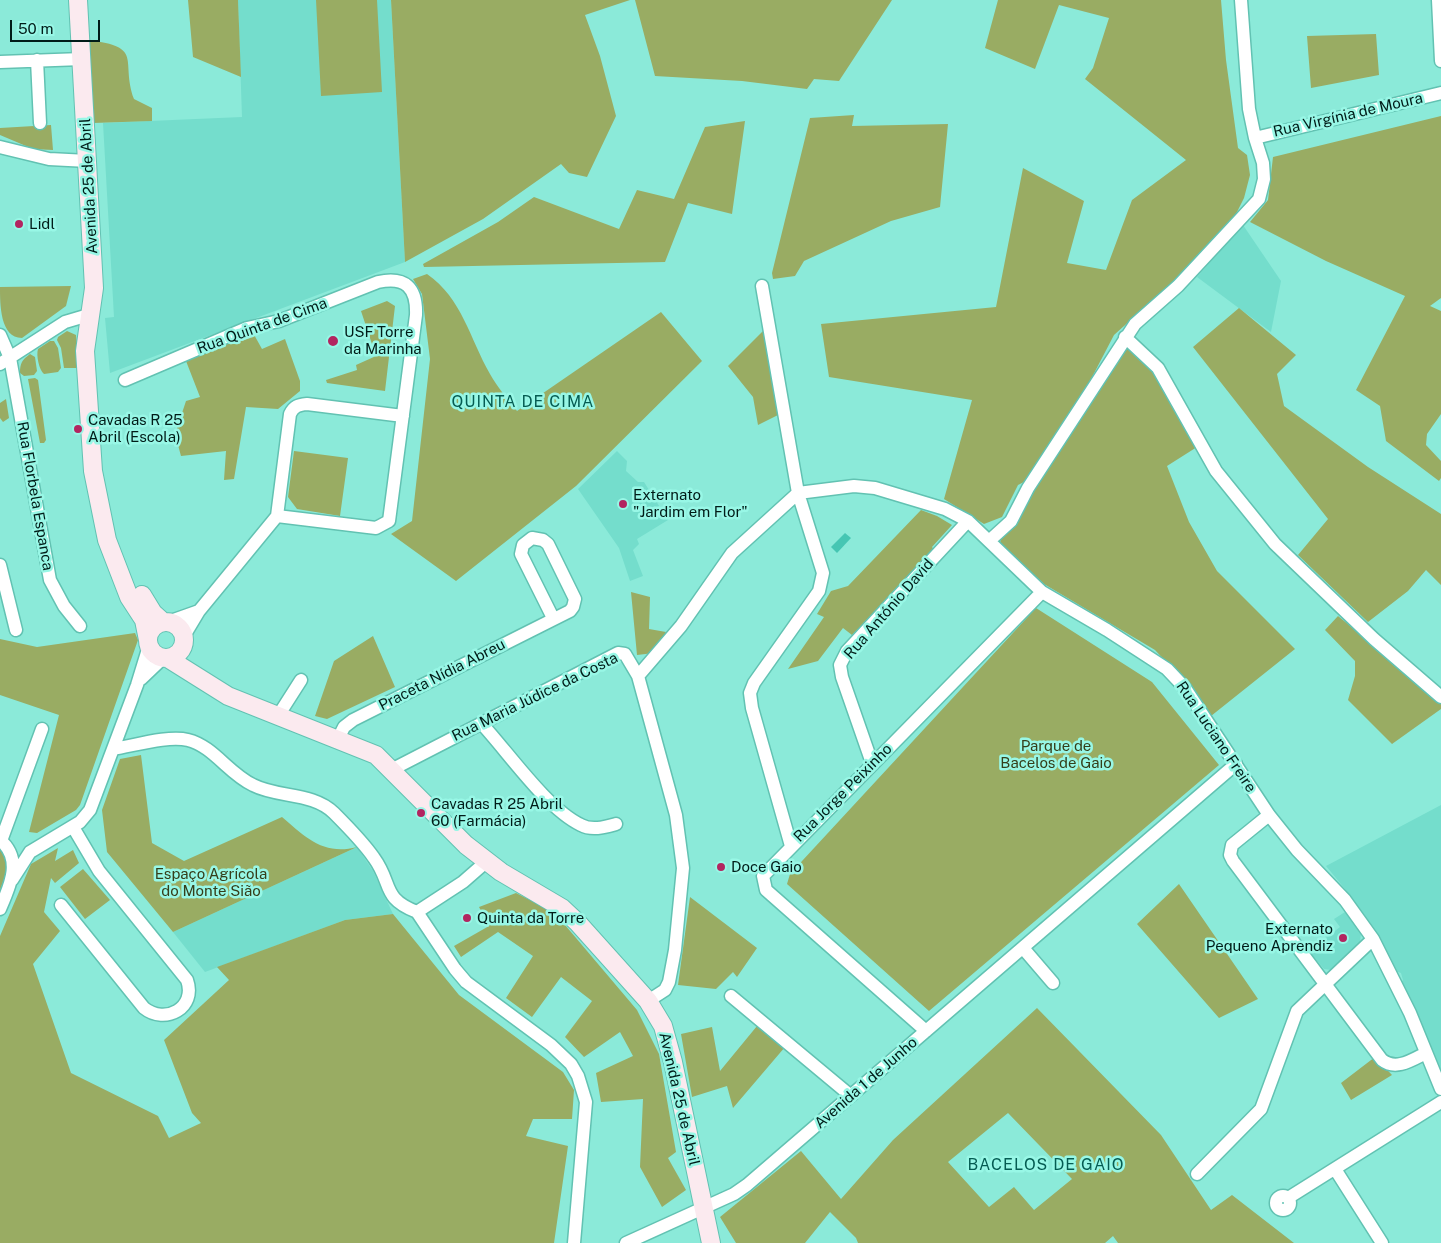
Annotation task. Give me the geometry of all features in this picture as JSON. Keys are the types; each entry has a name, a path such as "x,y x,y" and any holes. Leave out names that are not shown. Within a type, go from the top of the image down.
{"main road":[{"name":"Avenida 25 de Abril","path":"78,0 94,288 92,314 85,351 92,471 99,509 115,563 129,597 144,620 148,643"},
{"name":"Avenida 25 de Abril","path":"92,314 103,464 109,506 130,570 149,607 165,622"},
{"path":"165,622 178,626 184,638 180,653 166,658 152,652 148,643 150,631 165,622"},
{"name":"Avenida 25 de Abril","path":"184,638 194,659 201,666 262,709"},
{"name":"Avenida 25 de Abril","path":"166,658 228,696 376,755 393,769 448,828 487,861 562,908 578,923 648,1001 663,1026 669,1043 711,1243"}],"street":[{"path":"989,541 1011,521 1028,488 1135,324 1178,286 1258,199 1264,179 1263,163 1255,138 1246,81 1241,0"},
{"path":"1438,0 1441,61"},
{"path":"0,62 82,59"},
{"path":"37,60 40,123"},
{"name":"Rua Virgínia de Moura","path":"1255,138 1441,93"},
{"path":"0,147 49,159 88,161"},
{"name":"Rua Quinta de Cima","path":"125,380 247,328 279,321 378,282 400,281 406,284 414,294 416,308 403,416"},
{"path":"762,286 798,492 823,573 819,591 754,683 750,693 752,708 791,846"},
{"path":"5,361 65,322 92,314"},
{"name":"Rua Florbela Espanca","path":"0,335 50,580 64,606 80,626"},
{"path":"1125,337 1158,368 1216,471 1275,544 1374,639 1441,697"},
{"path":"184,638 199,611 277,516 290,414 296,406 307,404 403,416 391,516 385,525 376,528 277,516"},
{"name":"Rua Luciano Freire","path":"798,492 854,486 875,488 933,504 968,521 1042,592 1108,630 1167,669 1185,688 1269,815 1297,850 1345,900 1373,939 1410,1013 1441,1089"},
{"name":"Rua Maria Júdice da Costa","path":"393,769 480,722 618,654 624,654 638,676 681,626 732,552 798,492"},
{"name":"Rua António David","path":"872,763 842,677 840,665 847,651 968,521"},
{"name":"Praceta Nídia Abreu","path":"338,739 344,727 353,720 552,618 570,611 575,599 548,544 543,540 532,538 523,545 521,554 552,618"},
{"path":"0,564 16,630"},
{"name":"Rua Jorge Peixinho","path":"926,1031 766,890 763,876 1042,592"},
{"path":"165,622 199,611"},
{"path":"0,909 12,880 24,859 39,846 73,827 90,810 137,686 148,643"},
{"path":"137,686 145,674 166,658"},
{"path":"638,676 676,815 684,876 669,982 665,990 648,1001"},
{"path":"278,716 301,680"},
{"path":"480,722 552,805 582,826 598,828 616,824"},
{"path":"12,880 13,860 2,841 42,729"},
{"path":"113,749 168,740 186,740 203,747 254,786 321,803 334,812 375,859 392,897 404,907 417,912 454,969 466,982 551,1045 571,1064 578,1076 586,1102 574,1243"},
{"name":"Avenida 1 de Junho","path":"626,1243 734,1194 747,1185 1236,764"},
{"path":"1269,815 1232,845 1230,854 1243,875 1388,1065 1406,1063 1426,1054"},
{"path":"61,905 144,1008 151,1013 161,1016 178,1011 184,1005 190,992 187,980 99,871 73,827"},
{"path":"2,841 25,847 39,846"},
{"path":"417,912 463,882 487,861"},
{"path":"1197,1174 1261,1109 1298,1011 1373,939"},
{"path":"1023,948 1053,983"},
{"path":"731,996 851,1096"},
{"path":"1288,1198 1441,1102"},
{"path":"1335,1168 1382,1243"}],"shaded area":[{"path":"238,0 391,0 405,262 110,373 105,318 114,317 103,123 242,117"},
{"path":"1243,225 1281,281 1271,332 1197,277"},
{"name":"Externato \"Jardim em Flor\"","path":"617,451 627,461 626,471 638,482 644,482 668,520 637,539 639,544 633,550 643,576 630,581 619,548 578,489"},
{"path":"845,533 851,538 837,553 831,547"},
{"path":"1441,805 1441,1072 1400,984 1403,980 1401,973 1395,971 1376,935 1345,889 1326,866"},
{"path":"357,847 373,871 393,914 345,920 205,972 173,932"},
{"name":"Externato Pequeno Aprendiz","path":"1345,912 1361,932 1360,943 1332,970 1324,969 1309,951 1340,927 1334,919"}],"green space":[{"path":"188,0 238,0 241,77 193,57"},
{"path":"316,0 377,0 382,92 321,96"},
{"path":"391,0 630,0 585,15 600,56 616,116 587,177 569,173 561,164 483,219 405,262"},
{"path":"635,0 892,0 839,81 814,79 807,89 742,81 655,76"},
{"path":"998,0 1221,0 1226,60 1238,148 1247,155 1250,175 1244,198 1235,216 1184,272 1114,335 1090,381 1026,481 1018,485 1002,517 984,524 944,499 972,400 829,377 821,324 996,307 1023,168 1084,201 1067,263 1106,270 1132,200 1186,160 1085,79 1093,68 1109,18 1059,5 1035,69 985,48"},
{"path":"1376,34 1379,75 1311,88 1307,36"},
{"path":"88,40 106,43 124,51 127,58 130,86 134,99 152,108 152,121 93,123"},
{"path":"854,115 852,126 948,124 940,207 891,221 804,261 795,276 773,279 772,273 810,118"},
{"path":"1441,116 1441,298 1430,306 1441,311 1441,414 1427,434 1426,445 1441,461 1441,478 1439,481 1386,441 1380,406 1356,390 1405,296 1326,261 1250,222 1268,200 1273,157"},
{"path":"745,121 732,214 688,203 665,262 424,267 423,264 498,222 534,197 619,229 637,190 674,199 705,127"},
{"path":"51,125 53,150 33,149 0,135 0,128"},
{"path":"427,274 449,295 457,307 490,374 517,411 661,312 702,361 576,486 456,581 391,534 412,521 430,359 422,294 413,279"},
{"path":"71,286 66,306 22,338 15,337 9,332 5,326 1,311 0,287"},
{"path":"387,301 395,306 385,391 327,383 326,380 357,370 356,365 376,356 361,311"},
{"path":"1239,308 1296,355 1277,374 1284,406 1368,467 1441,514 1441,585 1426,570 1408,591 1368,622 1298,555 1328,519 1193,347"},
{"path":"67,331 76,335 79,366 77,368 64,368 61,348 57,340 58,337"},
{"path":"252,331 262,349 285,339 300,381 300,391 278,409 246,407 234,479 224,480 226,451 181,456 175,434 186,401 200,397 186,361"},
{"path":"763,331 778,415 758,425 753,397 728,366"},
{"path":"50,341 54,341 58,348 61,368 58,372 44,374 39,366 37,352 38,349"},
{"path":"1125,345 1153,371 1197,447 1167,466 1189,522 1217,571 1295,649 1211,716 1199,697 1155,650 1044,584 1000,544 1001,537"},
{"path":"30,354 35,357 37,371 34,375 24,376 20,373 21,364"},
{"path":"35,378 38,380 46,440 44,443 40,443 28,379"},
{"path":"6,399 9,418 3,422 0,418 0,403"},
{"path":"294,451 348,458 340,516 297,509 288,497"},
{"path":"921,510 937,516 952,525 932,547 935,551 852,635 843,628 818,661 788,669 824,617 817,614 831,591 848,586"},
{"path":"631,592 650,597 649,629 666,632 654,653 637,655"},
{"name":"Parque de Bacelos de Gaio","path":"1036,608 1152,682 1219,765 929,1011 787,884 790,874"},
{"path":"1338,616 1441,700 1441,709 1392,744 1348,700 1355,676 1355,661 1325,630"},
{"path":"135,633 138,640 80,805 76,810 37,833 29,832 59,715 0,695 0,639 37,647"},
{"path":"373,636 395,687 327,719 315,716 334,661"},
{"name":"Espaço Agrícola do Monte Sião","path":"141,755 152,843 184,861 282,817 307,838 325,847 345,849 357,847 173,932 107,852 102,810 120,759"},
{"path":"58,848 55,861 73,850 79,863 55,883 51,878 44,912 60,931 33,964 71,1073 158,1116 169,1138 201,1123 192,1113 164,1040 229,980 217,967 345,920 393,914 459,995 563,1072 574,1090 572,1119 533,1119 526,1136 568,1146 554,1243 0,1243 0,936 31,864"},
{"path":"0,849 5,860 6,874 0,890"},
{"path":"83,869 110,900 85,919 60,887"},
{"path":"1179,884 1258,999 1219,1018 1137,924"},
{"path":"516,893 554,912 637,1010 659,1054 676,1152 668,1158 686,1190 662,1207 640,1167 643,1099 601,1102 596,1073 633,1056 620,1032 584,1057 565,1037 592,1001 561,977 532,1017 506,998 533,956 498,932 461,957 454,946 489,926 479,907"},
{"path":"690,897 757,948 737,977 733,972 716,989 678,985"},
{"path":"1037,1008 1161,1135 1211,1210 1232,1195 1294,1243 1118,1243 1113,1236 1105,1243 858,1243 856,1238 830,1212 805,1243 736,1243 720,1217 801,1151 841,1199 893,1140","holes":["1008,1113 1072,1179 1034,1210 1014,1187 989,1207 948,1162"]},
{"path":"757,1026 785,1047 733,1108 727,1086 692,1097 681,1034 712,1027 720,1071"},
{"path":"1375,1057 1392,1075 1351,1100 1341,1083"}],"place":[{"name":"Lidl","path":"19,224"},
{"name":"USF Torre da Marinha","path":"333,341"},
{"name":"Cavadas R 25 Abril (Escola)","path":"78,429"},
{"name":"Externato \"Jardim em Flor\"","path":"623,504"},
{"name":"Cavadas R 25 Abril 60 (Farmácia)","path":"421,813"},
{"name":"Doce Gaio","path":"721,867"},
{"name":"Quinta da Torre","path":"467,918"},
{"name":"Externato Pequeno Aprendiz","path":"1343,938"}],"district":[{"name":"QUINTA DE CIMA","path":"523,402"},
{"name":"BACELOS DE GAIO","path":"1046,1165"}]}
